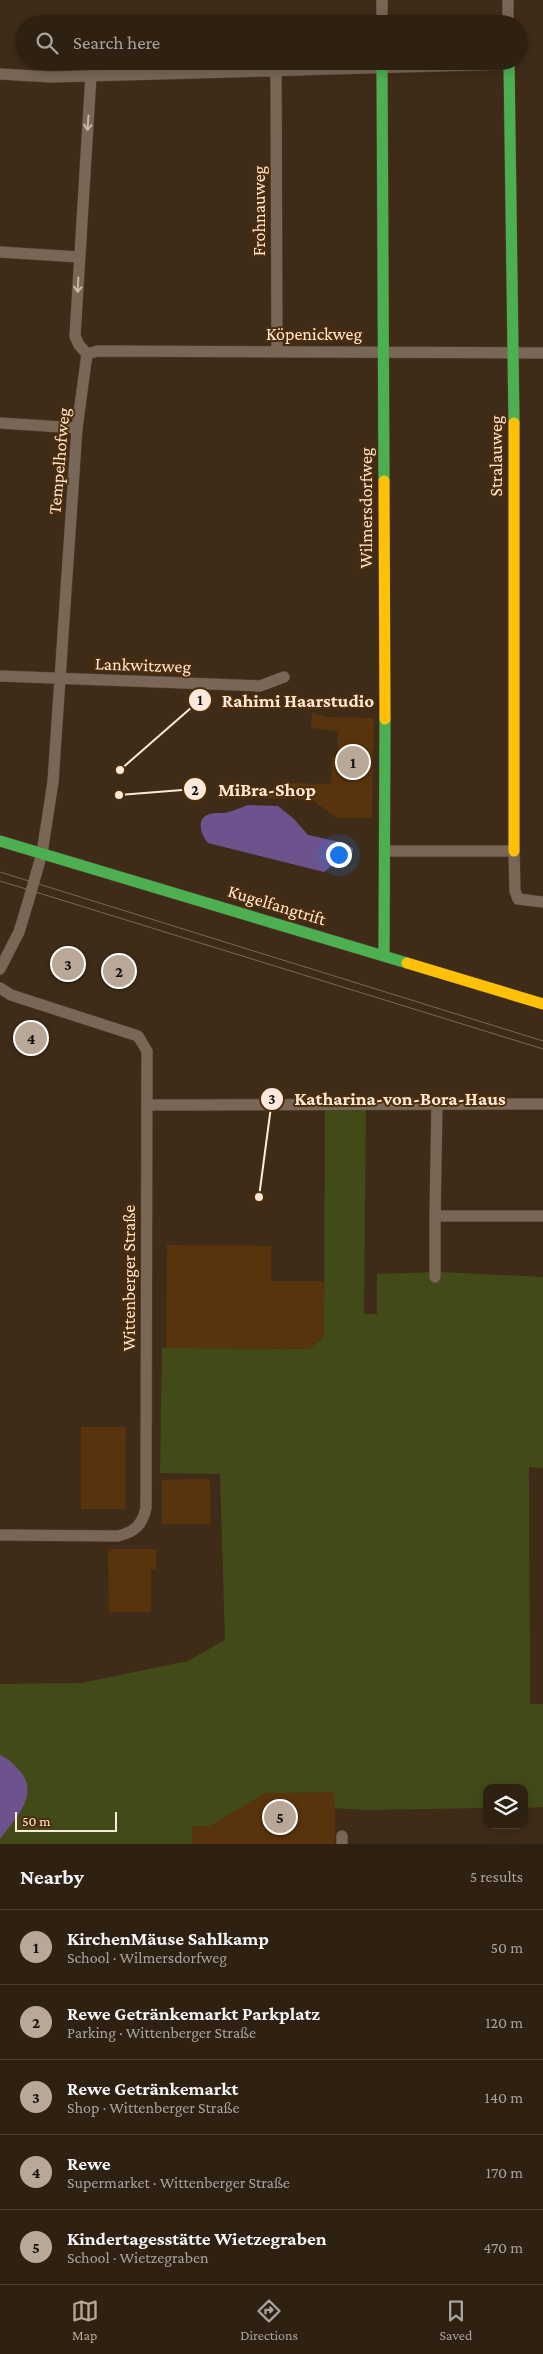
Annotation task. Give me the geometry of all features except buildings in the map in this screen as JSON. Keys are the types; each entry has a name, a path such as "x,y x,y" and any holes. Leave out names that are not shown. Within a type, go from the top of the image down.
{"street":[{"path":"382,0 382,15"},
{"path":"508,0 508,15"},
{"path":"0,74 51,77 91,74 276,70"},
{"name":"Frohnauweg","path":"276,70 277,352"},
{"name":"Wilmersdorfweg","path":"382,70 386,852 384,955"},
{"name":"Stralauweg","path":"509,70 514,353 514,851"},
{"path":"87,354 75,336 91,74"},
{"path":"0,252 79,257"},
{"name":"Köpenickweg","path":"87,354 98,351 543,353"},
{"name":"Tempelhofweg","path":"0,969 19,932 42,853 53,782 77,428 87,354"},
{"path":"0,423 77,428"},
{"name":"Lankwitzweg","path":"0,676 260,686 284,677"},
{"name":"Kugelfangtrift","path":"0,840 543,1004"},
{"path":"386,852 514,851 515,891 518,899 543,902"},
{"name":"Wittenberger Straße","path":"0,988 11,995 138,1036 147,1051 146,1508 142,1522 130,1533 118,1536 0,1535"},
{"path":"435,1277 437,1104"},
{"path":"147,1105 543,1104"},
{"path":"435,1216 543,1216"}],"shaded area":[{"path":"312,713 328,717 374,718 372,818 337,818 311,799 261,798 261,791 289,792 290,783 331,784 332,756 338,756 338,731 311,728"},
{"path":"248,805 278,806 294,819 308,835 344,843 353,848 353,852 345,854 324,872 208,843 203,836 201,827 202,819 205,816 212,813 229,812"},
{"path":"167,1245 271,1246 271,1281 324,1281 324,1335 310,1349 166,1348"},
{"path":"81,1427 126,1427 125,1509 81,1509"},
{"path":"210,1479 211,1524 162,1524 162,1480"},
{"path":"108,1549 156,1549 156,1569 151,1569 151,1612 109,1612"},
{"path":"0,1755 10,1761 25,1778 27,1796 19,1814 0,1839"},
{"path":"335,1792 335,1844 192,1844 192,1826 210,1826 265,1793"}],"green space":[{"path":"325,1104 366,1104 364,1314 377,1314 377,1274 441,1272 543,1277 543,1468 529,1467 530,1704 543,1704 543,1807 528,1808 528,1784 483,1784 483,1808 365,1810 335,1808 334,1792 265,1793 210,1826 192,1826 192,1844 0,1844 0,1684 81,1683 188,1661 225,1640 220,1474 160,1473 162,1348 310,1349 324,1336"}],"tram line":[{"path":"0,872 543,1041"},
{"path":"0,881 543,1049"}],"traffic: fast":[{"path":"382,70 384,481"},
{"path":"509,70 514,423"},
{"path":"384,955 385,719"},
{"path":"0,841 407,963"}],"traffic: slow":[{"path":"514,423 514,851"},
{"path":"384,481 385,719"},
{"path":"407,963 543,1004"}],"place":[{"name":"KirchenMäuse Sahlkamp","path":"353,762"},
{"name":"Rahimi Haarstudio","path":"120,770"},
{"name":"MiBra-Shop","path":"119,795"},
{"name":"Rewe Getränkemarkt","path":"68,964"},
{"name":"Rewe Getränkemarkt Parkplatz","path":"119,971"},
{"name":"Rewe","path":"31,1038"},
{"name":"Katharina-von-Bora-Haus","path":"259,1197"},
{"name":"Kindertagesstätte Wietzegraben","path":"280,1817"}]}
